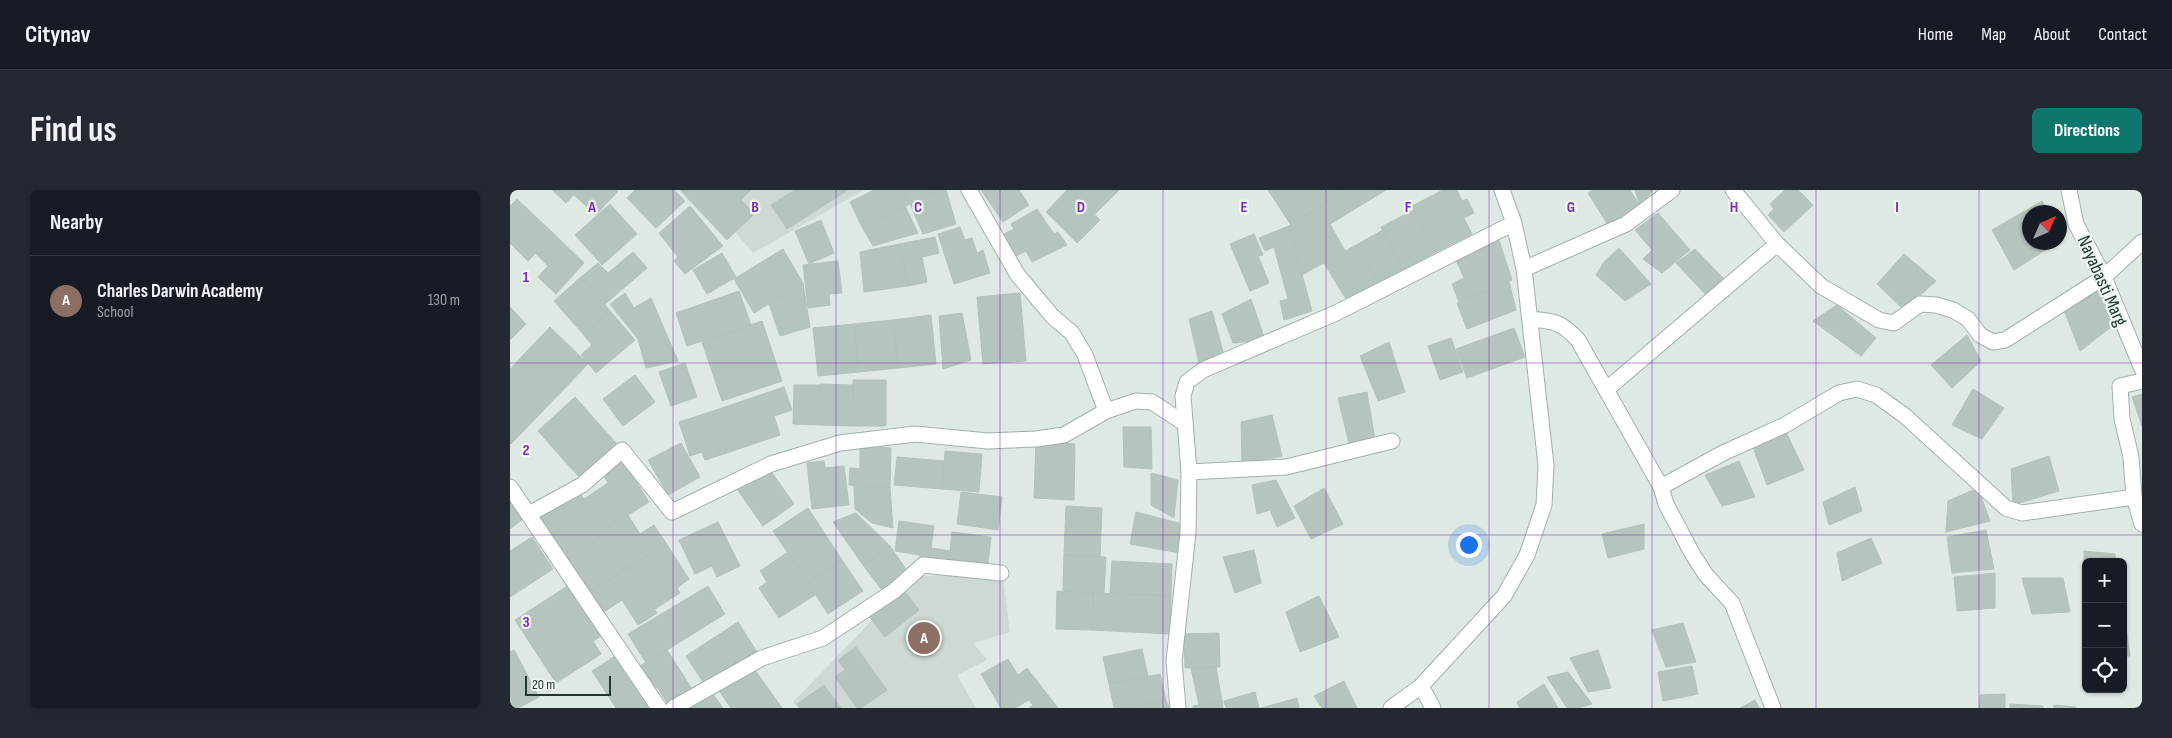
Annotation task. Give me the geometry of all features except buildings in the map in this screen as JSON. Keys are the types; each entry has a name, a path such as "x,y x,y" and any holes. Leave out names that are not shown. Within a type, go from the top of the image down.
{"street":[{"path":"969,190 1017,274 1052,316 1072,333 1085,355 1106,411"},
{"path":"1391,708 1421,686 1504,596 1527,555 1544,505 1546,465 1524,270 1514,223 1502,190"},
{"path":"1524,270 1626,224 1672,190"},
{"path":"1733,190 1777,244 1821,286 1879,320 1894,323 1920,304 1936,305 1953,310 1968,318 1980,335 1993,342 2005,340 2104,277 2142,242"},
{"name":"Nayabasti Marg","path":"2069,190 2076,224 2104,277 2142,369"},
{"path":"1178,708 1174,661 1188,533 1188,472 1182,396 1187,382 1203,370 1336,313 1514,223"},
{"path":"1607,389 1777,244"},
{"path":"1530,319 1555,321 1567,327 1578,340 1660,487 1666,504 1693,555 1706,575 1732,603 1773,708"},
{"path":"2142,381 2120,386 2122,419 2131,458 2134,497 2142,524"},
{"path":"1660,487 1723,453 1785,425 1838,393 1858,389 1876,395 1905,416 2006,508 2022,513 2134,497"},
{"path":"529,514 582,485 622,450 672,512 771,464 840,443 915,434 988,441 1036,439 1064,435 1106,411 1136,401 1152,402 1184,424"},
{"path":"1188,472 1286,467 1392,441"},
{"path":"510,487 660,708"},
{"path":"673,708 762,658 823,638 894,591 923,565 1001,573"},
{"path":"1421,686 1433,708"}],"shaded area":[{"path":"698,190 864,190 753,253"},
{"path":"1002,571 1010,632 973,643 987,660 957,675 976,708 798,708 793,702 914,577"}],"place":[{"name":"Charles Darwin Academy","path":"924,638"}]}
